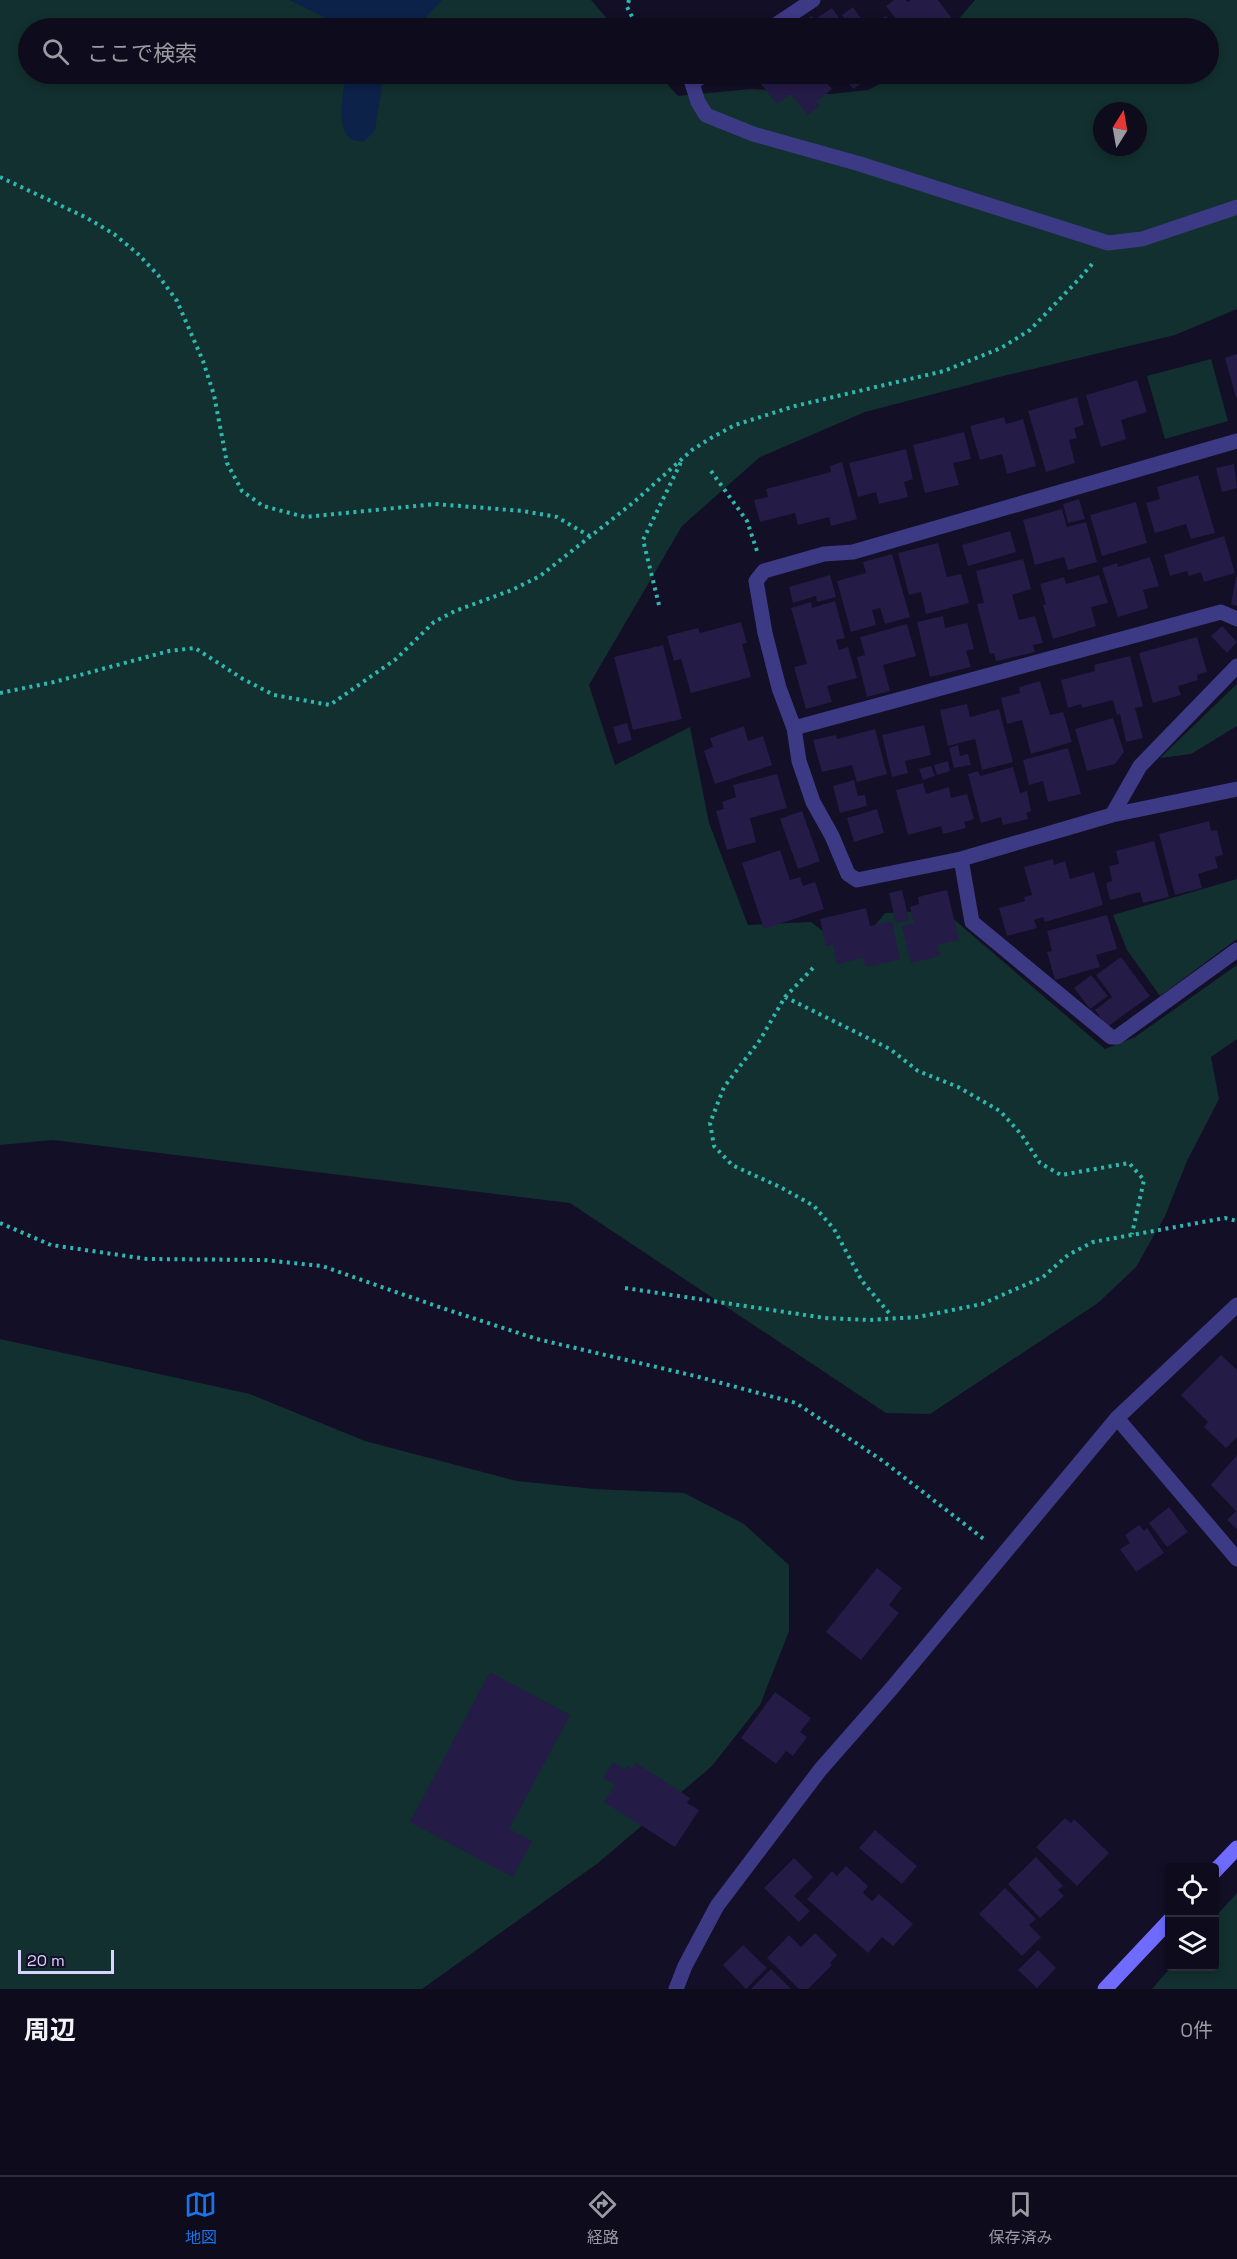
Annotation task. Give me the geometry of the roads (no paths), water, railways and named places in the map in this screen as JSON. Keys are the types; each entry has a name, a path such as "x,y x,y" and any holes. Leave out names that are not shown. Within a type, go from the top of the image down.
{"main road":[{"path":"1219,1868 1237,1848"},
{"path":"1105,1989 1165,1925"}],"street":[{"path":"786,18 813,0"},
{"path":"692,84 698,102 706,115 753,134 860,164 1108,243 1142,239 1237,207"},
{"path":"1237,441 853,552 824,554 764,571 756,581 765,633 779,688 794,728 799,761 813,802 848,874 857,880 961,859 1112,815 1237,789"},
{"path":"794,728 1221,612 1237,619"},
{"path":"1112,815 1140,766 1237,666"},
{"path":"961,859 972,922 1111,1037 1117,1037 1237,950"},
{"path":"676,1989 703,1929 717,1906 820,1770 892,1688 1117,1418 1237,1305"},
{"path":"1117,1418 1237,1559"}],"water":[{"path":"289,0 442,0 425,18 326,18"},
{"path":"345,84 382,84 375,130 364,142 351,139 345,133 342,108"}]}
